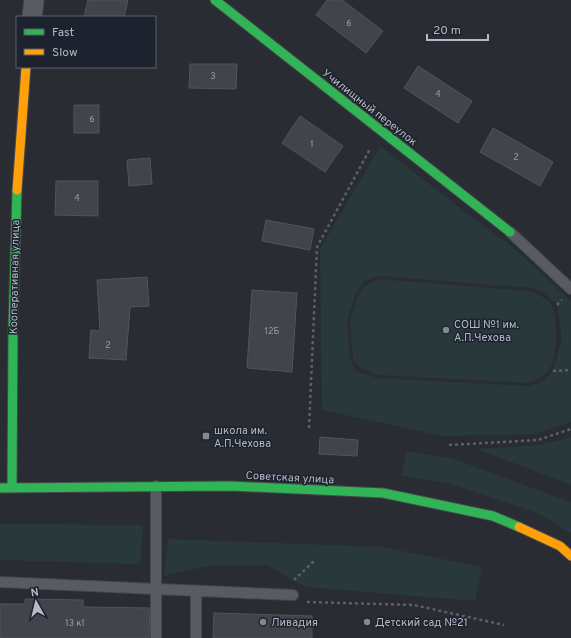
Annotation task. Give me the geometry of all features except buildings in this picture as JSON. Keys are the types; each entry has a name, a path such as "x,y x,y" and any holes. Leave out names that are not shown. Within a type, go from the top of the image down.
{"street":[{"path":"32,16 34,0"},
{"name":"Училищный переулок","path":"215,0 510,232"},
{"name":"Кооперативная улица","path":"12,488 14,252 18,156 26,68"},
{"name":"Советская улица","path":"0,488 230,486 383,493 493,516 560,546 571,547"},
{"path":"560,546 571,556"}],"lane":[{"path":"510,232 571,289"},
{"path":"156,486 156,638"},
{"path":"0,582 293,595"},
{"path":"196,591 196,638"}],"path":[{"path":"310,428 316,247 380,130"},
{"path":"553,371 571,370"},
{"path":"449,445 538,440 571,429"},
{"path":"292,582 315,560"},
{"path":"293,595 299,601 414,605 504,626"}],"shaded area":[{"path":"380,146 498,237 505,240 571,301 571,422 534,434 443,436 322,410 320,249","holes":["379,276 533,288 545,294 557,305 562,338 553,371 543,381 528,386 377,378 356,371 350,359 347,321 355,295 364,281"]},
{"path":"378,279 530,291 539,295 551,304 554,310 556,337 552,365 544,375 528,383 377,375 360,368 353,359 350,322 357,299 365,286"},
{"path":"571,437 571,485 477,449 540,445"},
{"path":"407,451 451,458 571,502 571,533 537,513 447,483 401,476"},
{"path":"0,524 143,525 140,564 0,560"},
{"path":"168,539 383,547 482,567 475,601 306,587 266,565 211,565 164,576"}],"traffic: fast":[{"path":"215,0 510,232"},
{"path":"12,488 13,330 17,190"},
{"path":"0,488 230,486 383,493 493,516 519,527"}],"traffic: slow":[{"path":"17,190 26,68"},
{"path":"519,527 560,546 571,556"}],"place":[{"name":"СОШ №1 им. А.П.Чехова","path":"446,330"},
{"name":"школа им. А.П.Чехова","path":"206,436"},
{"name":"Ливадия","path":"263,622"},
{"name":"Детский сад №21","path":"367,622"}]}
